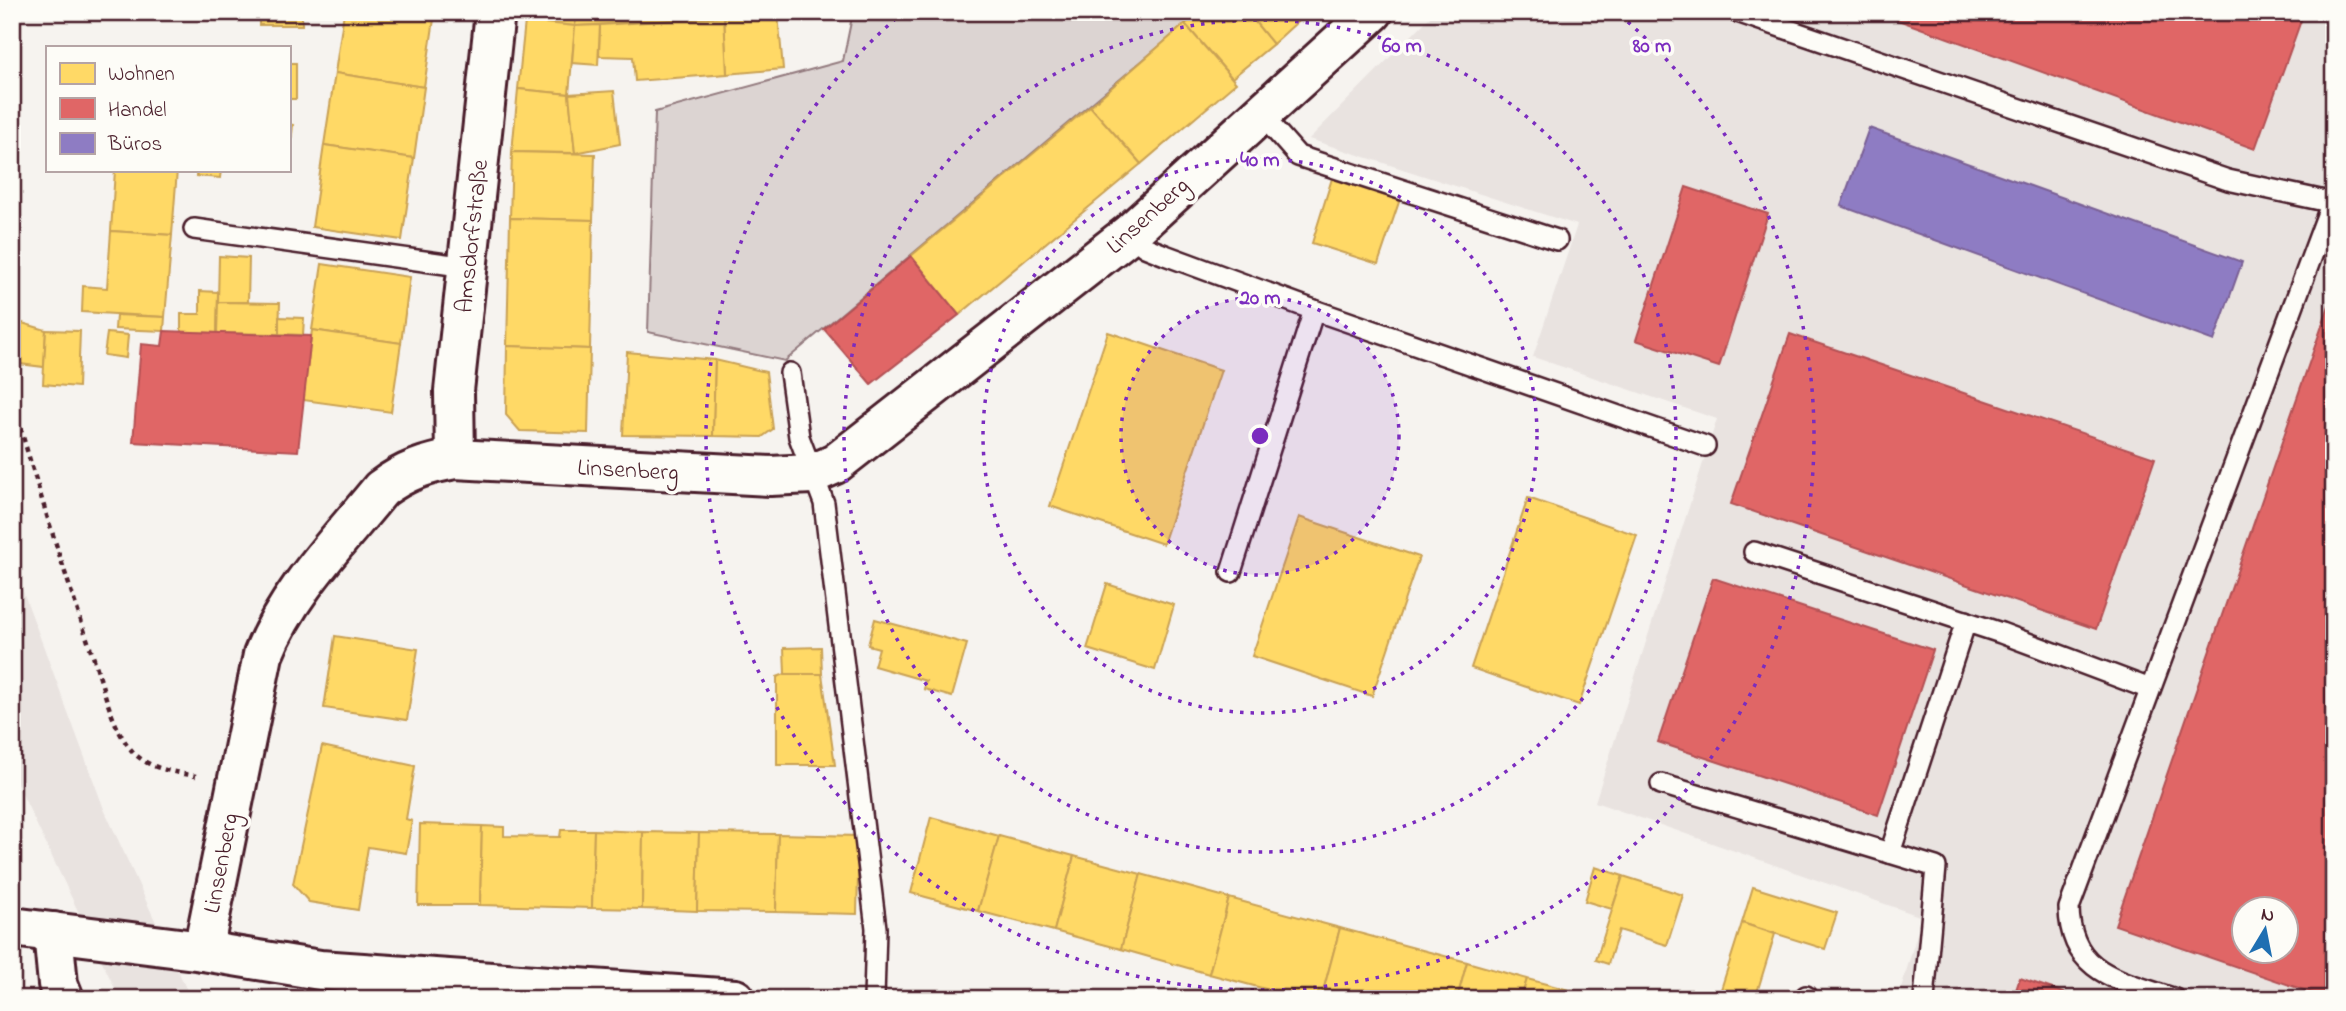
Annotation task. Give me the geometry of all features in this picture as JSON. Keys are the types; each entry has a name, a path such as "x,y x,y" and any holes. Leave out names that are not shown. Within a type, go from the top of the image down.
{"main road":[{"name":"Amsdorfstraße","path":"455,459 454,391 495,12"},
{"name":"Linsenberg","path":"203,950 262,655 285,608 382,489 401,475 424,464 455,459 770,477 813,474 854,452 1129,234 1373,12"},
{"path":"12,927 203,950 320,970 569,994 735,999"},
{"path":"53,932 58,984 64,999"}],"lane":[{"path":"1737,12 2228,180 2333,203 2069,908 2069,933 2081,954 2102,973 2175,999"},
{"path":"1260,113 1298,156 1557,240"},
{"path":"194,229 467,267"},
{"path":"1129,234 1155,251 1314,310 1705,446"},
{"path":"1231,572 1314,310"},
{"path":"790,373 799,437 824,503 876,928 874,999"},
{"path":"1754,552 1966,621 2150,689"},
{"path":"1890,853 1966,621"},
{"path":"1661,784 1936,867 1924,999"}],"path":[{"path":"12,398 54,544 124,738 145,762 163,770 236,784"}],"shaded area":[{"path":"853,12 1200,12 785,361 648,332 655,112 843,61"},
{"path":"1435,12 2334,12 2334,999 1898,999 1922,917 1595,802 1717,419 1533,357 1577,225 1309,139"},
{"path":"12,551 21,586 104,809 191,999 120,999 12,773"}],"building: Wohnen":[{"path":"259,12 302,12 302,25 259,25"},
{"path":"344,12 390,12 434,19 424,87 335,73"},
{"path":"525,12 577,12 575,26 525,21"},
{"path":"577,12 739,12 739,16 575,26"},
{"path":"739,12 771,12 771,15 739,16"},
{"path":"1200,12 1247,12 1273,44 1232,78 1185,24"},
{"path":"1247,12 1308,12 1273,44"},
{"path":"778,14 783,69 727,74 724,17"},
{"path":"724,17 727,74 635,81 633,57 599,56 600,25"},
{"path":"525,21 575,26 569,94 518,89"},
{"path":"1185,24 1236,83 1141,164 1090,106"},
{"path":"600,25 598,65 572,63 575,26"},
{"path":"290,63 296,63 296,99 290,99"},
{"path":"335,73 424,87 414,158 324,145"},
{"path":"518,89 569,94 575,153 512,152"},
{"path":"614,91 620,144 575,153 569,94"},
{"path":"1090,106 1141,164 959,315 911,256"},
{"path":"290,124 293,125 290,143"},
{"path":"324,145 414,158 402,240 312,227"},
{"path":"512,152 595,154 593,220 510,218"},
{"path":"115,172 177,172 172,235 111,231"},
{"path":"197,172 221,172 220,178 196,176"},
{"path":"1334,172 1401,196 1378,264 1312,243"},
{"path":"510,218 593,220 590,349 507,346"},
{"path":"111,231 172,235 165,317 82,312 83,286 107,288"},
{"path":"219,256 249,258 248,302 218,302"},
{"path":"322,264 410,277 401,343 312,330"},
{"path":"200,291 218,292 217,333 181,332 181,314 200,314"},
{"path":"218,302 280,303 279,334 217,333"},
{"path":"116,315 165,317 164,331 115,329"},
{"path":"279,317 304,318 303,335 279,334"},
{"path":"12,320 46,330 44,367 12,363"},
{"path":"46,330 80,331 78,387 43,384"},
{"path":"312,330 401,343 391,412 303,400"},
{"path":"1108,332 1221,370 1163,544 1050,506"},
{"path":"107,333 128,335 126,358 104,355"},
{"path":"507,346 590,349 588,433 520,431 506,415"},
{"path":"627,352 715,360 713,436 623,435"},
{"path":"715,360 766,372 773,429 762,437 713,436"},
{"path":"1528,498 1637,535 1579,705 1471,668"},
{"path":"1299,517 1419,557 1372,696 1252,656"},
{"path":"1107,584 1174,605 1155,670 1087,649"},
{"path":"875,619 967,644 952,697 924,689 926,681 874,666 879,648 868,645"},
{"path":"335,636 418,649 407,720 324,708"},
{"path":"821,647 822,674 785,674 784,648"},
{"path":"785,674 822,674 835,765 777,765 777,677"},
{"path":"322,746 415,766 406,819 412,821 406,853 368,847 358,910 309,902 293,884"},
{"path":"931,817 999,836 978,911 911,893"},
{"path":"420,824 482,826 480,905 418,905"},
{"path":"482,826 504,827 504,836 560,837 561,830 594,830 592,908 480,905"},
{"path":"594,830 643,832 642,909 592,908"},
{"path":"643,832 699,833 697,911 642,909"},
{"path":"699,833 778,834 776,912 697,911"},
{"path":"778,834 859,836 857,914 776,912"},
{"path":"999,836 1074,856 1054,931 978,911"},
{"path":"1074,856 1141,874 1121,949 1054,931"},
{"path":"1595,867 1623,876 1612,909 1585,901"},
{"path":"1141,874 1229,898 1209,974 1121,949"},
{"path":"1623,876 1683,895 1667,945 1619,930 1608,964 1596,960"},
{"path":"1753,887 1837,913 1825,949 1742,923"},
{"path":"1229,898 1340,928 1321,999 1303,999 1209,974"},
{"path":"1742,923 1775,934 1755,999 1718,999"},
{"path":"1340,928 1467,962 1457,999 1321,999"},
{"path":"1467,962 1527,979 1521,999 1457,999"},
{"path":"1527,979 1588,995 1587,999 1521,999"}],"building: Handel":[{"path":"1876,12 2304,12 2255,149"},
{"path":"1686,187 1768,214 1719,367 1636,340"},
{"path":"911,256 959,315 871,384 824,329"},
{"path":"2334,291 2334,999 2231,965 2300,965 2300,895 2230,895 2230,965 2115,925"},
{"path":"164,331 311,336 298,451 133,442 141,344 162,346"},
{"path":"1790,334 2155,458 2096,629 1731,504"},
{"path":"1713,578 1933,650 1878,815 1658,742"},
{"path":"2020,978 2082,999 2013,999"}],"building: Büros":[{"path":"1869,128 2242,262 2214,341 1841,206"}]}
